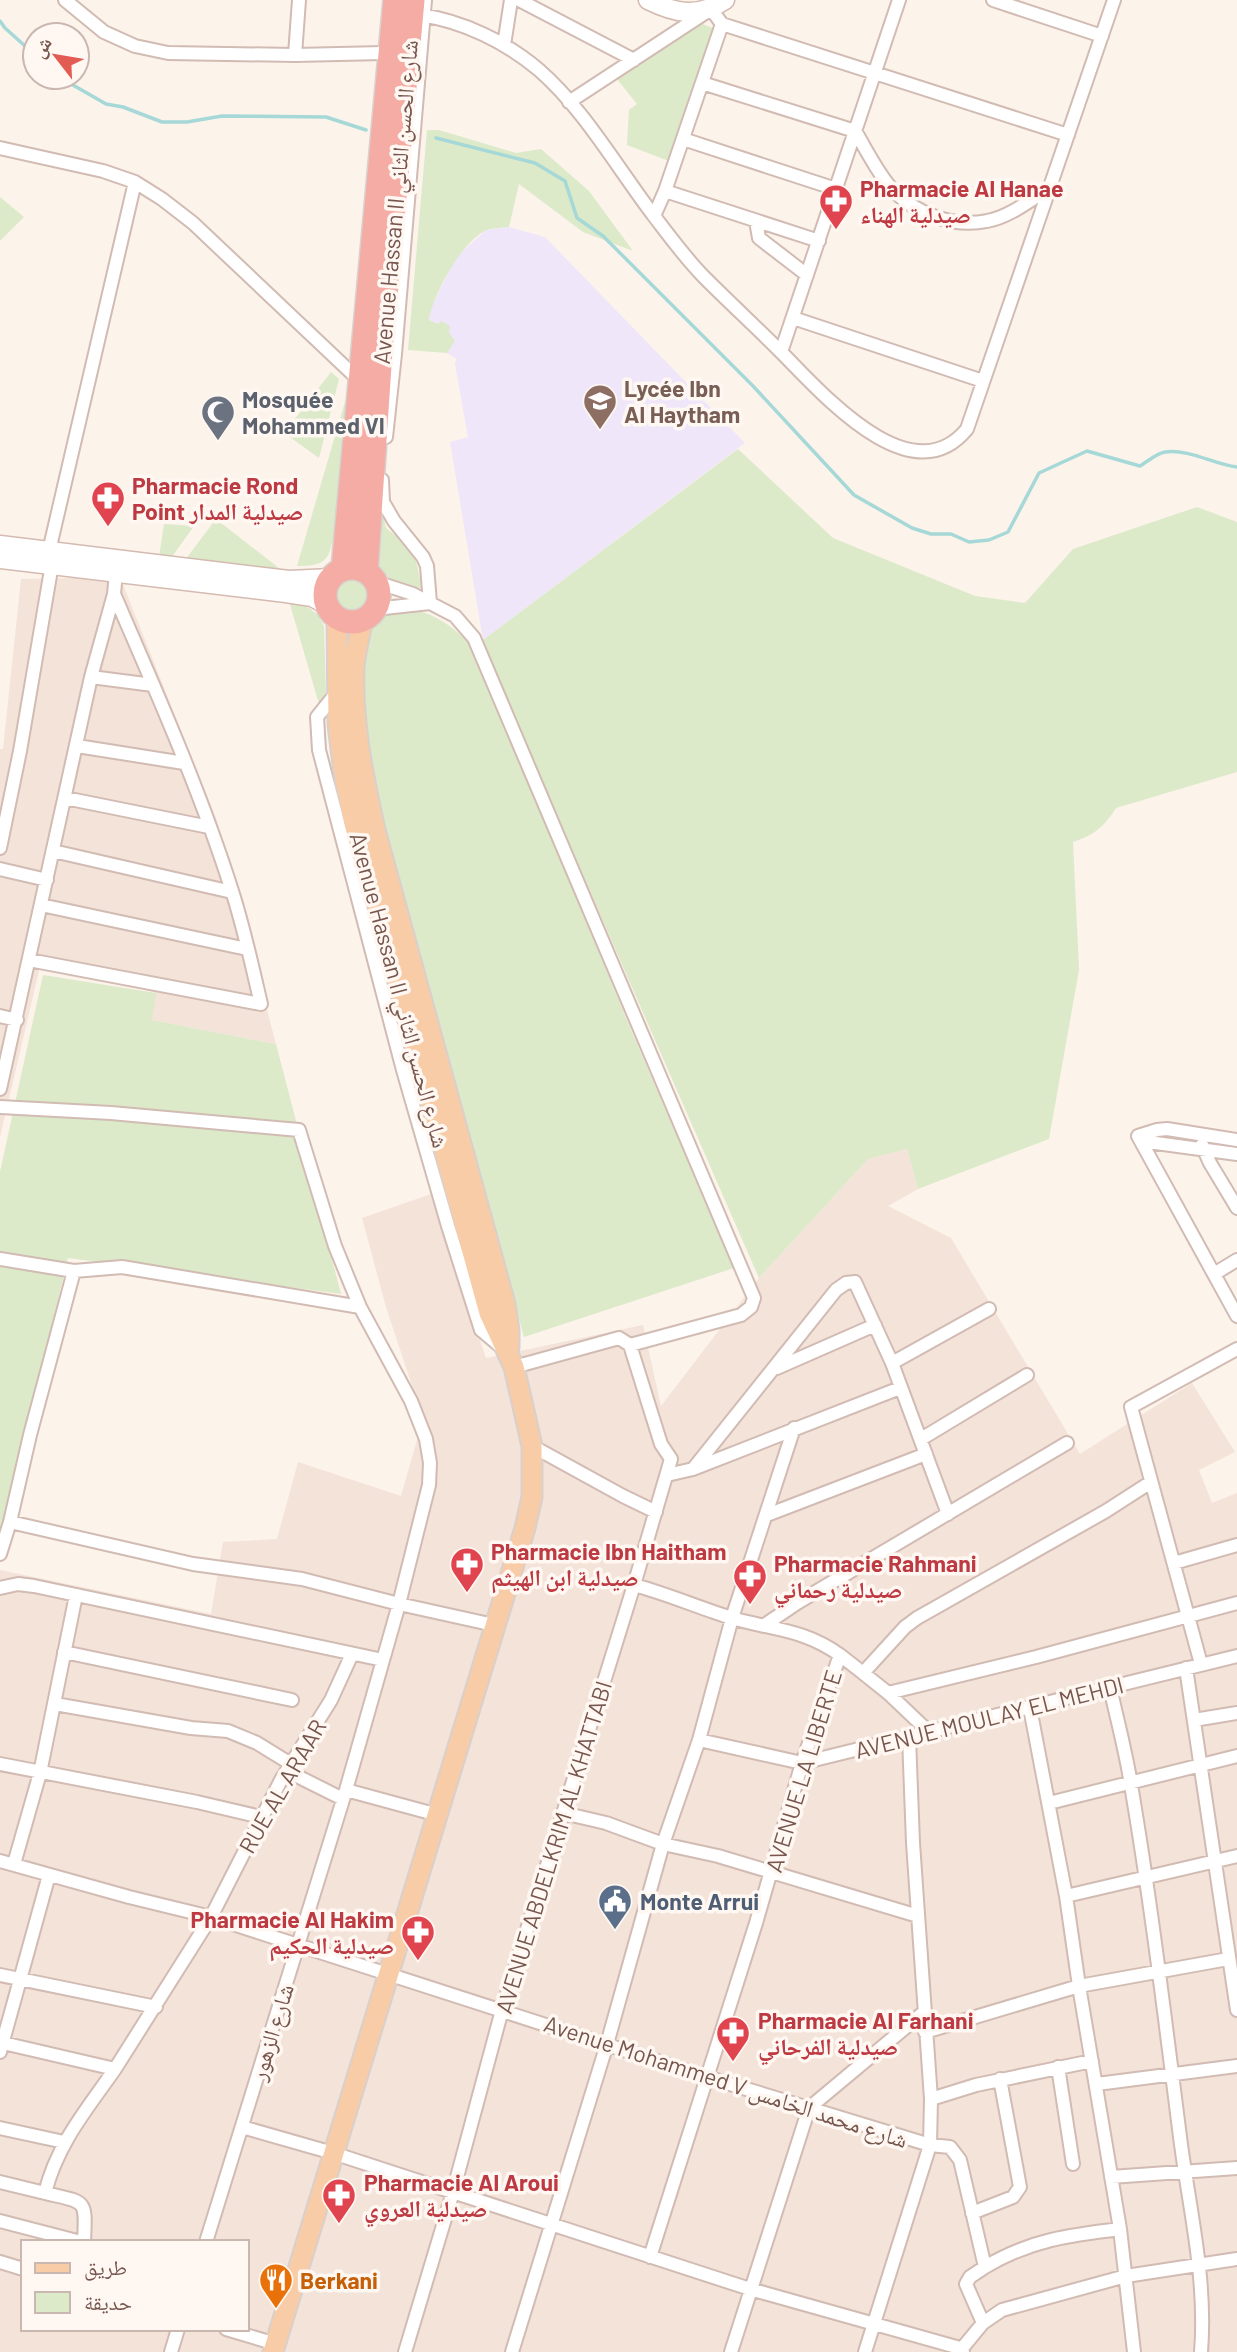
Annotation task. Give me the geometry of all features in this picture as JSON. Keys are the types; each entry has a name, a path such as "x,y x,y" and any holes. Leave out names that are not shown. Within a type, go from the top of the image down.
{"highway":[{"name":"Avenue Hassan II شارع الحسن الثاني","path":"337,574 358,379 405,7"},
{"name":"Avenue Hassan II شارع الحسن الثاني","path":"371,577 381,351 405,7"},
{"path":"351,568 371,577 379,591 369,614 350,622 332,611 326,586 337,574 351,568"}],"main road":[{"name":"Avenue Hassan II شارع الحسن الثاني","path":"332,611 341,752 355,823 489,1313 512,1360"},
{"name":"Avenue Hassan II شارع الحسن الثاني","path":"274,2348 438,1815 532,1497 532,1446 512,1360 505,1304 375,830 361,770 355,717 355,666 369,614"}],"street":[{"path":"295,55 299,0"},
{"path":"504,45 511,0"},
{"path":"519,0 634,60"},
{"path":"648,0 669,10 681,12 719,11 875,72 1068,135"},
{"path":"781,352 899,0"},
{"path":"993,0 1102,36"},
{"path":"405,7 478,31 504,45 539,71 569,102 702,276 821,393 858,426 884,440 903,447 932,452 956,442 967,429 1114,0"},
{"path":"69,1 104,32 135,46 168,53 383,53"},
{"path":"358,379 383,53 405,7"},
{"path":"405,7 382,481 383,502 427,566 430,603"},
{"path":"569,102 634,60 719,11"},
{"path":"654,216 666,191 702,83 719,11"},
{"path":"702,83 855,131 891,189 913,207 940,219 988,221 1015,209 1049,188"},
{"path":"683,139 836,189"},
{"path":"0,148 75,163 135,182 193,222 358,379"},
{"path":"0,848 20,751 50,557 135,182"},
{"path":"666,191 819,241"},
{"path":"756,221 760,238 807,275"},
{"path":"793,318 983,381"},
{"path":"0,544 116,572 312,597 332,611"},
{"path":"0,559 50,557 289,580 337,574"},
{"path":"0,1089 92,677 114,594 116,572"},
{"path":"371,577 413,594 455,616 474,638 754,1298 751,1307 741,1315 630,1345 620,1338 512,1360"},
{"path":"29,960 261,1004 232,892 209,827 114,594"},
{"path":"369,614 430,603"},
{"path":"92,677 153,685"},
{"path":"77,746 184,763"},
{"path":"65,798 209,827"},
{"path":"53,851 232,892"},
{"path":"0,869 47,880"},
{"path":"41,905 247,949"},
{"path":"0,1016 17,1020"},
{"name":"شارع الزهور","path":"0,1107 111,1113 299,1130 335,1246 360,1307 411,1402 426,1439 430,1463 429,1485 399,1604 344,1794 207,2240"},
{"path":"1140,1138 1157,1129 1237,1140"},
{"path":"1201,1134 1203,1148 1237,1208"},
{"path":"1140,1138 1237,1154"},
{"path":"1140,1138 1237,1316"},
{"path":"0,1259 74,1271 121,1267 360,1307"},
{"path":"1214,1274 1237,1260"},
{"path":"0,1554 74,1271"},
{"path":"693,1469 836,1290 846,1283 855,1282 892,1363 948,1514"},
{"path":"892,1363 989,1309"},
{"path":"774,1369 875,1325"},
{"name":"AVENUE ABDELKRIM AL KHATTABI","path":"405,2352 453,2192 502,2010 671,1459 661,1444 630,1345"},
{"path":"1201,1664 1131,1407 1237,1349"},
{"path":"921,1439 1027,1375"},
{"path":"667,1475 693,1469 900,1388"},
{"path":"512,2352 607,2044 663,1844 699,1740 732,1618 794,1429"},
{"path":"763,1626 797,1603 1067,1443"},
{"path":"532,1446 656,1512"},
{"path":"767,1515 926,1454"},
{"path":"863,1673 917,1618 1151,1482"},
{"path":"10,1522 193,1564 302,1578 399,1604 494,1625"},
{"path":"1174,1563 1237,1545"},
{"path":"0,1588 18,1584 383,1660"},
{"name":"AVENUE LA LIBERTE","path":"634,1585 732,1618 809,1636 840,1655 802,1763 771,1873 650,2257"},
{"path":"14,1864 40,1773 76,1595"},
{"path":"888,1693 1237,1603"},
{"path":"64,1651 292,1700"},
{"name":"RUE AL ARAAR","path":"45,2193 55,2158 64,2142 156,2007 211,1917 261,1817 331,1700 352,1654"},
{"path":"840,1655 888,1693 929,1732"},
{"name":"AVENUE MOULAY EL MEHDI","path":"699,1740 802,1763 1237,1656"},
{"path":"1186,1668 1237,2010"},
{"path":"1110,1687 1131,1783 1160,1972 1172,2076 1200,2265 1203,2330 1201,2352"},
{"path":"55,1704 191,1728 228,1731 257,1743 289,1767 344,1794 438,1815"},
{"path":"1030,1708 1066,1896 1097,2084 1120,2229 1134,2352"},
{"path":"1194,1720 1237,1713"},
{"path":"865,2352 930,2145 930,2099 913,1843 909,1737"},
{"path":"1049,1803 1237,1756"},
{"path":"0,1764 261,1817"},
{"path":"563,1813 606,1823 663,1844 718,1856 918,1916"},
{"path":"1066,1896 1237,1856"},
{"name":"Avenue Mohammed V شارع محمد الخامس","path":"0,1861 211,1917 707,2077 930,2145 950,2147 958,2154 972,2213"},
{"path":"49,1875 1,2048 115,2069"},
{"path":"925,2032 1079,1986 1160,1972 1232,1964"},
{"path":"0,1975 156,2007"},
{"path":"731,2352 809,2108 924,2012"},
{"path":"930,2099 1000,2079 1092,2061"},
{"path":"1097,2084 1237,2066"},
{"path":"1058,2067 1073,2164"},
{"path":"985,2267 972,2213 1010,2199 1020,2187 1000,2079"},
{"path":"0,2127 64,2142"},
{"path":"242,2127 333,2153 750,2289 961,2351 983,2323 1002,2310 1126,2276 1237,2259"},
{"path":"1111,2177 1237,2168"},
{"path":"0,2182 77,2200 83,2204 85,2209 82,2240"},
{"path":"0,2221 74,2240"},
{"path":"983,2323 966,2284 970,2277 1016,2249 1120,2229"},
{"path":"0,2262 21,2268"},
{"path":"171,2352 177,2331"},
{"path":"231,2331 274,2348"}],"shaded area":[{"name":"Lycée Ibn Al Haytham","path":"509,227 545,237 745,443 483,640 450,442 468,437 455,364 457,359 447,353 455,341 438,324 429,320 430,310 455,258 486,230"},
{"path":"120,577 217,821 276,1044 152,1020 155,993 42,958 0,1137 0,749 3,749 21,579"},
{"path":"907,1149 918,1189 888,1206 951,1238 1080,1454 1192,1383 1235,1452 1199,1470 1212,1503 1237,1493 1237,2352 0,2352 0,1570 211,1614 223,1542 277,1539 298,1462 401,1496 423,1419 386,1307 362,1218 431,1194 486,1358 643,1325 661,1406 759,1278 868,1159"}],"green space":[{"path":"700,23 715,29 669,161 627,145 629,110 637,104 617,79"},
{"path":"427,130 439,130 516,153 541,149 589,191 633,251 583,232 519,184 509,227 487,230 468,244 450,269 436,297 429,320 438,324 441,321 450,326 449,333 455,341 447,353 408,350"},
{"path":"0,197 24,217 0,241"},
{"path":"331,372 339,379 319,458 284,433"},
{"path":"349,388 338,504 331,547 327,557 321,562 297,566"},
{"path":"738,449 833,538 975,596 1025,603 1073,549 1197,507 1237,522 1237,772 1116,808 1098,830 1073,842 1079,970 1049,1139 918,1189 907,1149 868,1159 759,1278 495,674 483,640"},
{"path":"380,502 386,528 404,542 416,561 422,588 389,578 381,570 375,548"},
{"path":"216,519 284,572 185,560"},
{"path":"164,524 194,526 171,558 159,557"},
{"path":"351,574 366,580 373,594 368,609 356,614 340,611 332,595 337,581"},
{"path":"289,601 309,608 318,615 324,626 326,692 319,704"},
{"path":"415,610 444,622 469,643 734,1268 524,1337 383,830 363,721 363,671 373,627 384,614"},
{"path":"43,975 156,993 152,1020 276,1044 341,1294 68,1258 2,1528 0,1172"}],"waterway":[{"path":"0,21 21,42"},
{"path":"83,91 106,104 123,107 162,122 187,122 222,116 326,117 366,130"},
{"path":"436,138 535,163 565,181 577,218 603,236 753,386 854,495 912,528 931,534 951,534 969,542 989,540 1008,532 1039,473 1087,451 1140,466 1159,454 1174,452 1237,467"}],"place":[{"name":"Pharmacie Al Hanae صيدلية الهناء","path":"836,231"},
{"name":"Lycée Ibn Al Haytham","path":"600,431"},
{"name":"Mosquée Mohammed VI","path":"218,442"},
{"name":"Pharmacie Rond Point صيدلية المدار","path":"108,528"},
{"name":"Pharmacie Ibn Haitham صيدلية ابن الهيثم","path":"467,1594"},
{"name":"Pharmacie Rahmani صيدلية رحماني","path":"750,1606"},
{"name":"Monte Arrui","path":"615,1931"},
{"name":"Pharmacie Al Hakim صيدلية الحكيم","path":"418,1962"},
{"name":"Pharmacie Al Farhani صيدلية الفرحاني","path":"733,2063"},
{"name":"Pharmacie Al Aroui صيدلية العروي","path":"339,2225"},
{"name":"Berkani","path":"276,2310"}]}
